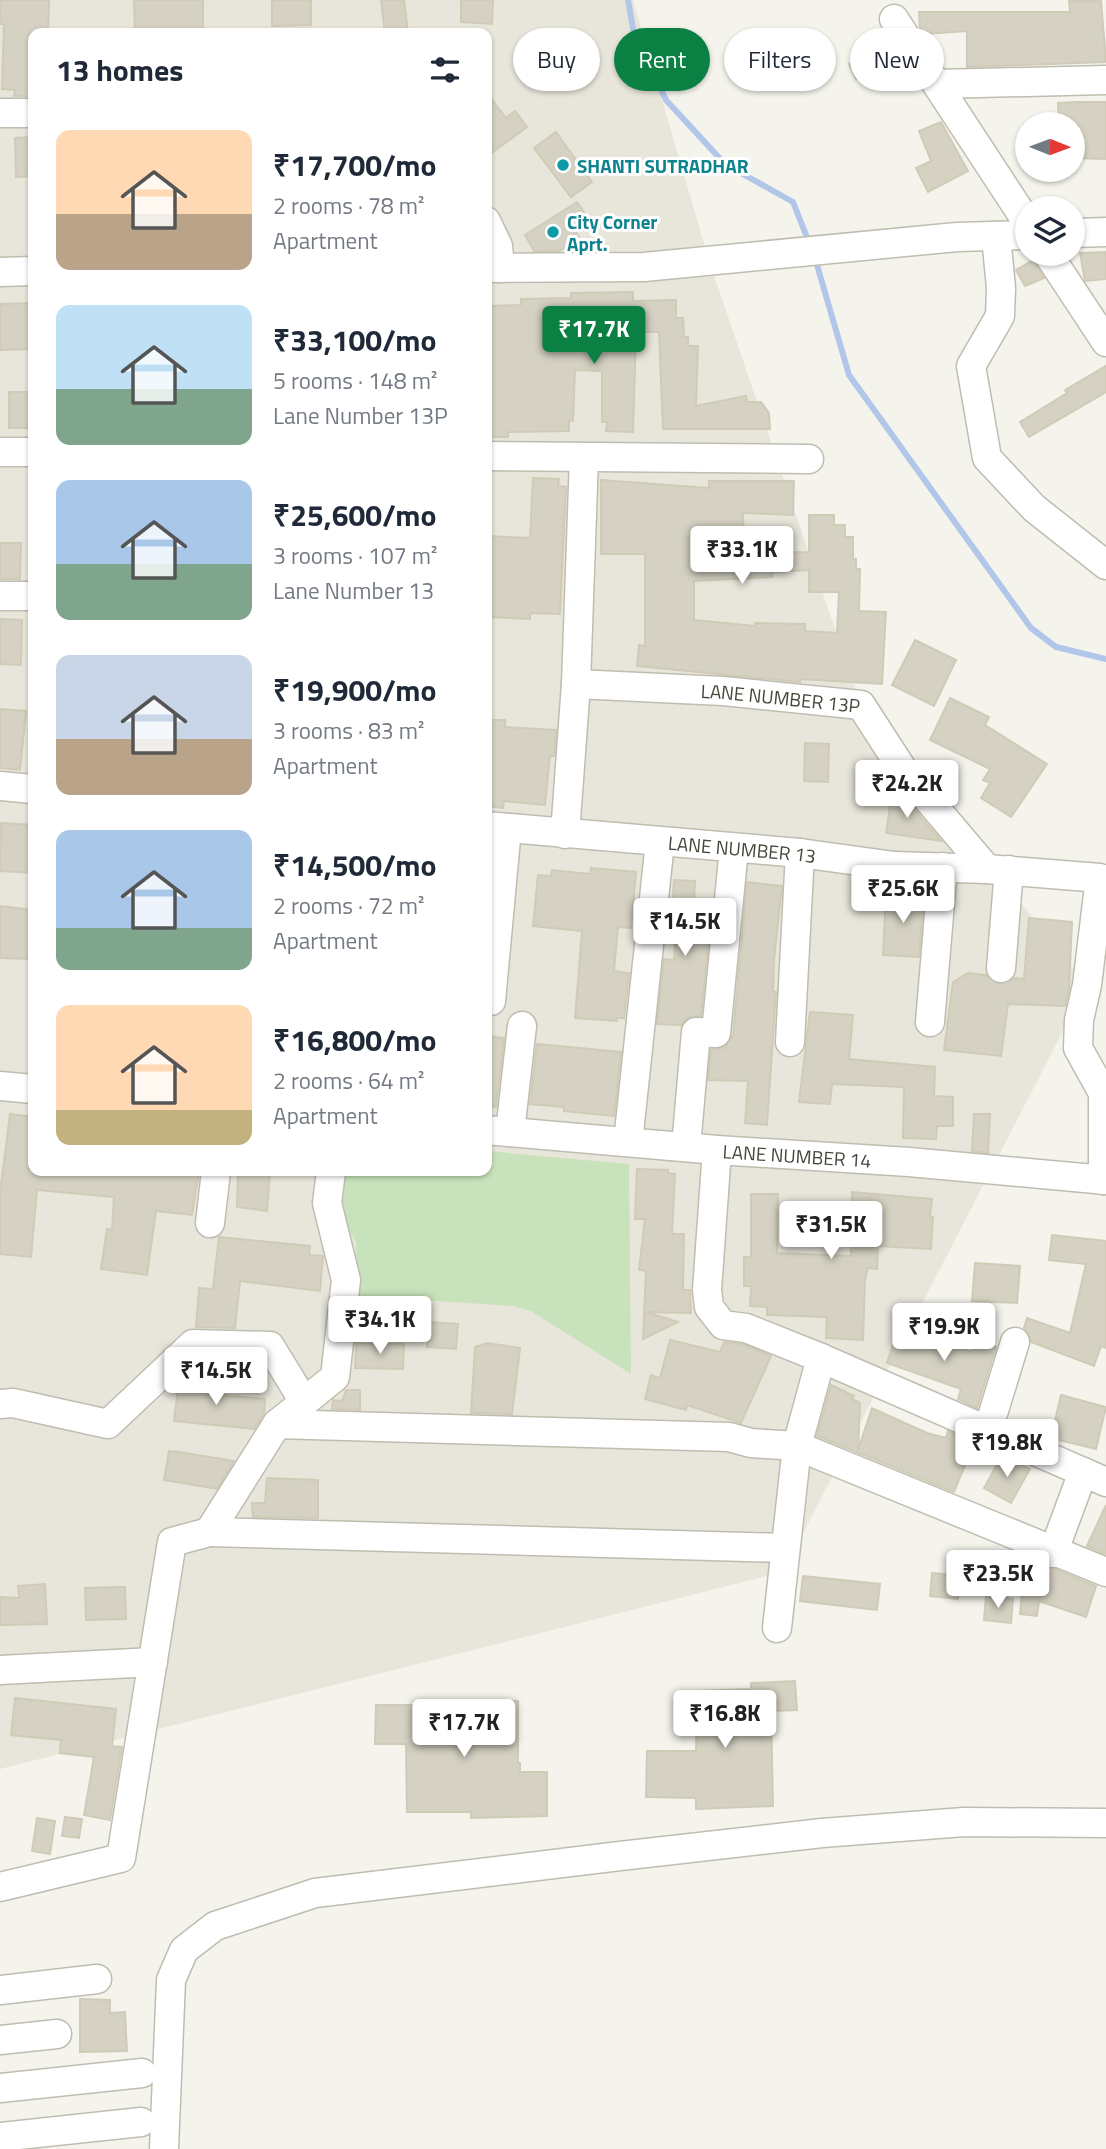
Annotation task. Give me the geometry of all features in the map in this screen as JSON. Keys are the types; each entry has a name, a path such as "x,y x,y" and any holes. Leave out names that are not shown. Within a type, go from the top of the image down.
{"street":[{"path":"894,19 900,28"},
{"path":"944,84 1106,80"},
{"path":"942,91 1015,204"},
{"path":"0,113 28,113"},
{"path":"1085,233 1106,232"},
{"path":"492,234 498,246 493,268 644,267 957,237 1015,235"},
{"path":"996,236 1001,288 1000,316 971,366 987,458 1034,508 1106,565"},
{"path":"1056,266 1106,342"},
{"path":"0,272 28,271"},
{"path":"0,452 28,452"},
{"path":"492,456 809,459"},
{"path":"565,834 576,684 584,457"},
{"path":"0,596 28,596"},
{"name":"LANE NUMBER 13P","path":"576,684 723,691 861,705 903,770 998,870"},
{"path":"0,786 28,789"},
{"path":"492,972 497,827"},
{"name":"LANE NUMBER 13","path":"497,827 800,853 894,866 1100,878 1097,986"},
{"path":"628,1142 660,842"},
{"path":"686,1147 696,1032 716,1033 734,848"},
{"path":"790,1042 800,853"},
{"path":"930,1022 943,867"},
{"path":"998,870 1001,968"},
{"path":"1097,986 1079,1020 1078,1048 1103,1093 1104,1180"},
{"path":"498,1131 522,1026"},
{"path":"0,1086 28,1089"},
{"name":"LANE NUMBER 14","path":"498,1131 717,1150 909,1161 1104,1180"},
{"path":"717,1150 707,1290 709,1307 723,1325 746,1328 988,1430 1099,1472 1053,1553"},
{"path":"211,1223 216,1176"},
{"path":"209,1532 277,1424 303,1400 335,1377 346,1280 327,1203 330,1176"},
{"path":"988,1430 1015,1342"},
{"path":"0,1404 13,1403 108,1424 193,1344 270,1346 303,1400"},
{"path":"777,1628 797,1446 821,1358"},
{"path":"277,1424 729,1437 751,1443 797,1446 1053,1553 1106,1572"},
{"path":"0,1887 121,1858 172,1542 209,1532 785,1548"},
{"path":"0,1670 153,1662"},
{"path":"164,2149 167,2021 172,1980 184,1950 215,1926 315,1893 620,1856 822,1833 964,1822 1106,1823"},
{"path":"0,1990 97,1979"},
{"path":"0,2040 57,2034"},
{"path":"0,2088 142,2073"},
{"path":"0,2137 141,2122"}],"shaded area":[{"path":"0,0 633,0 641,28 614,28 614,91 659,91 709,261 861,705 1087,985 783,1572 0,1769"}],"green space":[{"path":"492,1151 629,1164 631,1374 531,1311 513,1306 357,1296 356,1242 336,1209 339,1176 492,1176"}],"building":[{"path":"0,0 49,0 48,28 28,28 28,96 14,96 15,90 2,89 4,24 0,24"},
{"path":"134,0 203,0 203,28 135,28"},
{"path":"272,0 311,0 311,25 272,26"},
{"path":"381,0 404,0 407,28 384,28"},
{"path":"461,0 493,0 492,24 461,22"},
{"path":"1069,1 1101,1 1106,62 967,67 967,31 944,33 944,28 920,28 919,12 1070,12"},
{"path":"492,100 506,118 515,111 527,127 492,153"},
{"path":"1106,102 1106,159 1085,158 1085,112 1058,112 1058,103"},
{"path":"941,122 968,171 928,192 916,168 931,161 919,131"},
{"name":"SHANTI SUTRADHAR","path":"556,132 592,182 571,197 534,148"},
{"path":"28,137 28,176 16,177 15,138"},
{"name":"City Corner Aprt.","path":"577,202 589,220 574,229 579,237 560,251 534,251 525,235"},
{"path":"1106,252 1106,279 1085,281 1082,266 1085,266 1085,253"},
{"path":"1023,266 1037,266 1044,278 1025,286 1016,270"},
{"path":"633,292 633,301 676,300 676,318 683,318 684,337 688,337 688,346 698,346 696,406 746,396 747,402 761,402 769,413 770,429 663,429 659,332 636,332 633,432 606,431 607,422 602,422 602,371 575,370 573,421 569,420 569,431 508,432 508,437 492,437 492,306 521,305 521,299 571,298 571,293"},
{"path":"28,303 28,349 0,350 0,304"},
{"path":"1106,366 1106,392 1029,437 1020,422 1067,393 1065,390"},
{"path":"9,392 28,392 28,428 9,428"},
{"path":"533,478 559,479 558,486 566,487 560,614 530,613 530,619 492,617 492,536 530,538"},
{"path":"601,480 709,488 709,481 794,481 793,515 743,513 744,553 809,552 809,515 834,515 834,525 845,525 845,537 853,537 853,559 856,559 856,569 860,569 859,611 886,612 882,684 800,679 800,682 637,666 639,645 645,646 645,554 601,554","holes":["809,570 809,592 839,592 837,633 805,631 805,624 755,623 755,626 694,620 694,581 772,577 772,572"]},
{"path":"0,543 21,543 20,579 0,579"},
{"path":"0,619 22,620 21,665 0,664"},
{"path":"915,640 956,660 934,706 892,685"},
{"path":"950,698 989,717 985,725 1047,764 1011,817 981,798 990,783 983,780 990,769 930,740"},
{"path":"0,709 26,711 20,770 0,768"},
{"path":"492,720 505,720 505,727 556,730 554,756 550,756 545,805 504,801 503,808 492,807"},
{"path":"805,743 829,744 828,782 804,781"},
{"path":"893,786 895,787 941,841 886,833"},
{"path":"1,823 28,825 28,873 0,871"},
{"path":"591,868 636,872 631,928 618,927 614,971 629,973 624,1018 617,1018 617,1021 575,1018 582,931 533,926 538,875 551,876 552,870 590,874"},
{"path":"674,880 695,881 694,905 712,907 701,1016 689,1017 681,1025 657,1024 664,959 674,960 676,929 671,928"},
{"path":"747,882 782,886 774,960 773,992 776,992 767,1125 745,1123 748,1081 708,1080 711,1049 724,1048 733,1035"},
{"path":"886,894 924,896 919,957 883,955"},
{"path":"0,906 28,909 28,959 0,958"},
{"path":"1029,918 1072,922 1069,989 1065,1006 1008,1004 1001,1056 944,1050 953,982 968,973 986,975 999,984 1014,978 1024,979"},
{"path":"810,1012 853,1015 849,1059 935,1067 934,1096 953,1097 953,1126 937,1126 936,1139 903,1138 904,1087 832,1084 830,1104 799,1102"},
{"path":"492,1037 504,1038 496,1107 492,1107"},
{"path":"537,1044 621,1052 614,1116 564,1111 564,1107 530,1104"},
{"path":"10,1114 28,1116 28,1176 198,1176 192,1215 156,1211 147,1275 101,1269 107,1229 112,1230 114,1197 37,1190 31,1257 0,1254 0,1193"},
{"path":"974,1114 990,1114 988,1153 972,1151"},
{"path":"637,1169 668,1170 668,1173 675,1174 672,1234 684,1234 683,1290 690,1290 691,1313 646,1312 678,1322 643,1339 646,1271 639,1270 645,1219 635,1219"},
{"path":"238,1176 270,1176 267,1211 237,1207"},
{"path":"852,1192 932,1199 931,1249 878,1246 877,1269 868,1268 865,1279 863,1340 826,1338 827,1317 767,1315 767,1307 750,1306 751,1286 744,1286 744,1257 751,1257 751,1194 778,1194 777,1253 851,1256"},
{"path":"1052,1235 1106,1241 1106,1348 1101,1346 1094,1366 1031,1342 1024,1328 1027,1318 1070,1333 1086,1264 1049,1260"},
{"path":"219,1237 310,1246 309,1255 323,1256 320,1291 240,1281 235,1328 196,1327 199,1288 213,1289"},
{"path":"975,1263 1020,1266 1017,1303 972,1301"},
{"path":"429,1322 458,1324 456,1349 427,1347"},
{"path":"899,1327 972,1352 975,1341 996,1347 977,1408 958,1399 961,1389 887,1363"},
{"path":"670,1340 720,1352 724,1342 742,1344 771,1356 741,1423 687,1405 686,1410 645,1399 651,1375 660,1378"},
{"path":"356,1343 404,1344 403,1369 355,1368"},
{"path":"487,1343 520,1348 512,1414 471,1413 475,1347"},
{"path":"179,1380 213,1384 211,1394 265,1399 264,1414 254,1429 174,1421"},
{"path":"831,1385 854,1396 852,1399 860,1403 858,1450 872,1408 927,1433 946,1438 948,1431 974,1443 954,1492 817,1436"},
{"path":"346,1390 360,1390 360,1410 332,1409 333,1400 342,1401"},
{"path":"1061,1395 1106,1407 1096,1449 1051,1438"},
{"path":"169,1451 234,1461 217,1489 164,1480"},
{"path":"1002,1455 1030,1469 1011,1503 984,1488"},
{"path":"267,1478 318,1480 318,1518 253,1517 252,1503 265,1503"},
{"path":"1106,1505 1106,1554 1087,1546"},
{"path":"1025,1560 1036,1561 1096,1586 1086,1617 1039,1601 1037,1616 1020,1614"},
{"path":"932,1573 961,1576 958,1599 930,1596"},
{"path":"803,1576 880,1584 877,1610 800,1601"},
{"path":"45,1584 47,1624 0,1625 0,1597 19,1598 18,1586"},
{"path":"125,1587 126,1619 86,1620 85,1588"},
{"path":"986,1596 1013,1599 1011,1623 984,1620"},
{"path":"795,1681 797,1710 771,1711 773,1806 696,1809 696,1798 646,1797 647,1751 696,1751 697,1691 751,1689 751,1683"},
{"path":"15,1698 116,1709 112,1746 122,1747 110,1820 84,1815 94,1757 60,1753 61,1740 11,1735"},
{"path":"468,1701 518,1701 520,1772 547,1772 547,1816 471,1818 471,1812 407,1812 406,1744 375,1744 376,1705 440,1705"},
{"path":"65,1817 82,1819 79,1838 62,1836"},
{"path":"37,1818 55,1821 50,1854 32,1851"},
{"path":"80,1999 110,2000 110,2013 125,2012 127,2051 80,2052"}],"waterway":[{"path":"628,0 634,34 666,100 725,164 793,202 810,245"},
{"path":"815,258 849,375 1031,628 1056,647 1106,659"}],"place":[{"name":"SHANTI SUTRADHAR","path":"563,165"},
{"name":"City Corner Aprt.","path":"553,232"}]}
